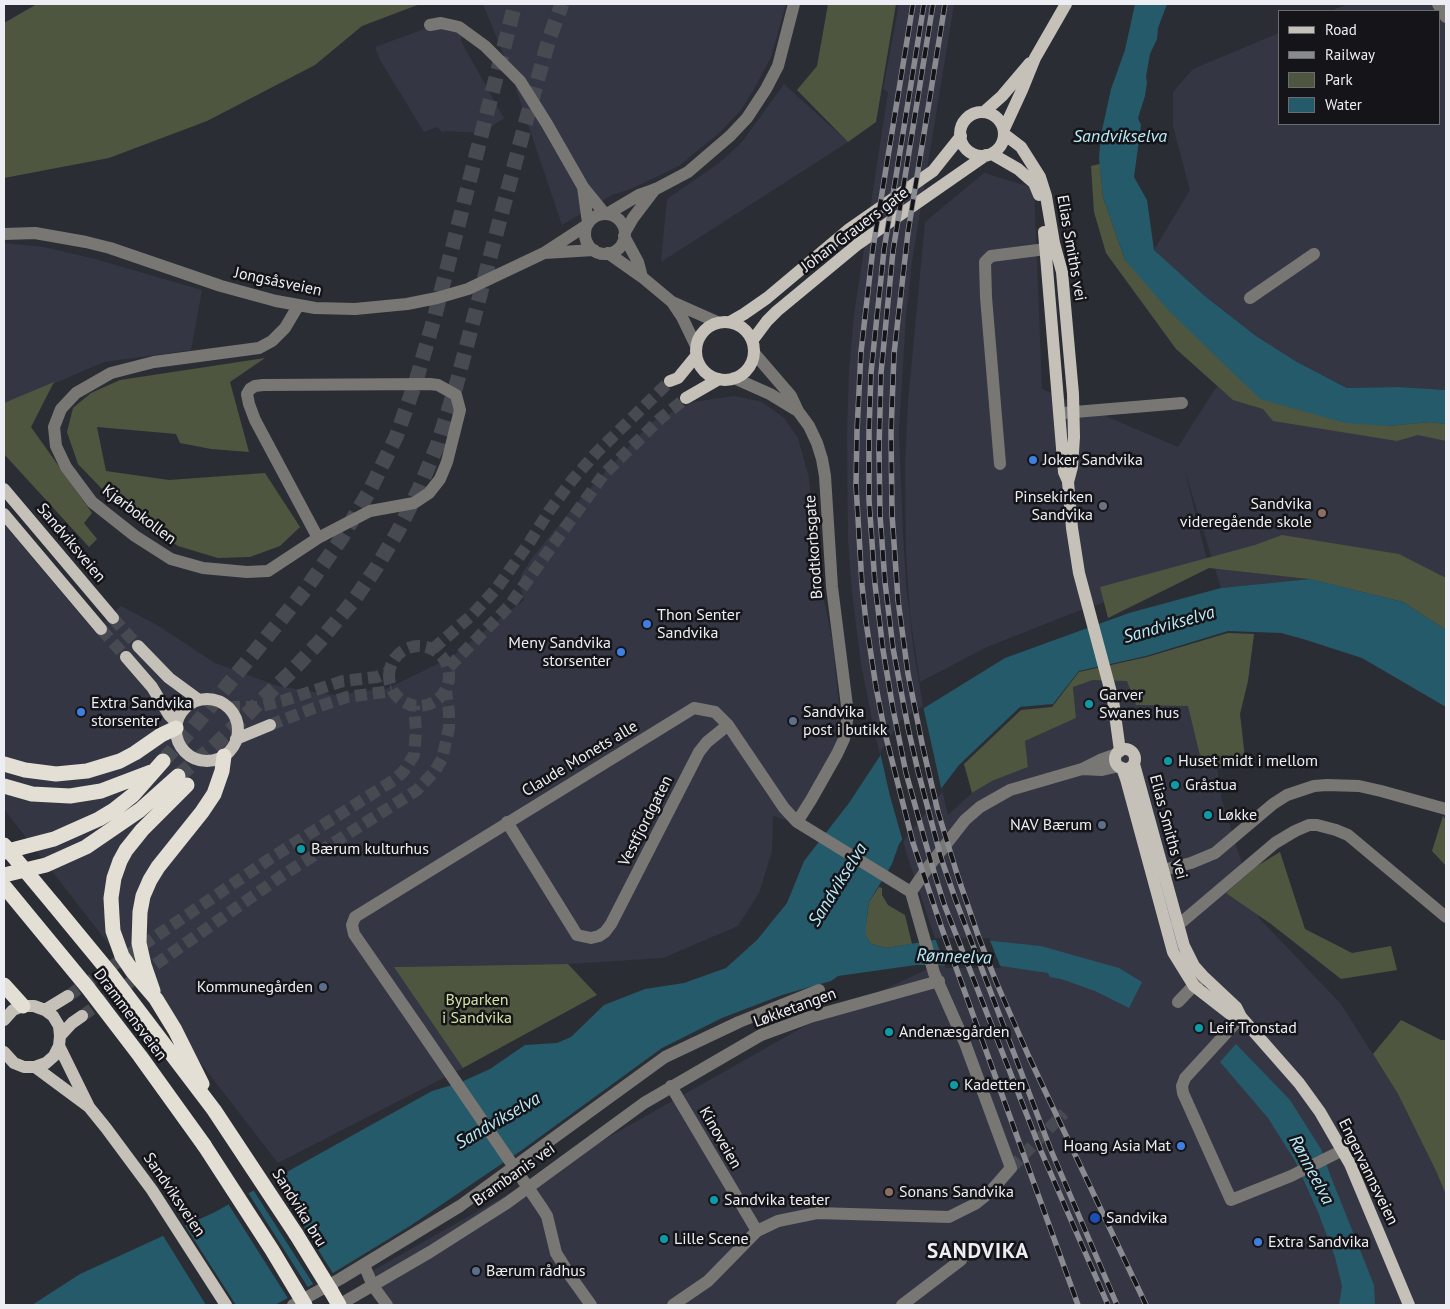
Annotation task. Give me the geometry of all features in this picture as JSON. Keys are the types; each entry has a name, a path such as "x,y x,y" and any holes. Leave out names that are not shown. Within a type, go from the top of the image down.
{"highway":[{"path":"4,764 25,770 56,774 87,771 120,761 176,725"},
{"path":"156,999 144,965 139,943 142,896 158,867 214,794 222,771 224,756"},
{"path":"4,786 32,794 70,796 107,789 159,766 133,795 99,819 54,839 4,852"},
{"path":"4,875 46,865 86,847 182,780 126,850 120,861 114,878 111,898 113,931 122,956 156,999 179,1038 214,1110"},
{"name":"Drammensveien","path":"4,845 110,973 228,1130"},
{"name":"Drammensveien","path":"4,886 104,1008 204,1146 272,1250 305,1305"},
{"path":"4,985 23,1006"},
{"name":"Sandvika bru","path":"228,1130 296,1234 339,1305"}],"main road":[{"path":"1035,58 1002,96 984,112 974,114 967,119 962,126 961,136 968,151 978,155 989,155 1002,145 1004,131 1035,58 1066,4"},
{"path":"984,112 994,116 1002,124 1004,131"},
{"name":"Elias Smiths vei","path":"1004,131 1022,147 1040,177 1046,196 1054,243 1063,278 1074,412 1072,468 1068,482"},
{"name":"Johan Grauers gate","path":"723,322 744,314 767,298 848,230 933,171 961,136"},
{"name":"Elias Smiths vei","path":"989,155 1018,169 1036,186 1041,207 1064,472 1068,482 1073,540 1085,597 1113,700 1124,724 1122,758 1126,779 1164,898"},
{"name":"Johan Grauers gate","path":"753,347 767,321 777,311 858,244 989,155"},
{"path":"723,322 743,329 753,347 748,368 734,378 719,379 711,376 699,364 696,351 698,338 703,331 723,322"},
{"path":"670,381 678,378 696,351"},
{"path":"686,398 719,379"},
{"name":"Sandviksveien","path":"4,489 113,618"},
{"name":"Sandviksveien","path":"4,514 101,629"},
{"path":"138,646 169,678 199,700"},
{"path":"126,657 152,687 176,725 177,738 187,754 205,761 215,760 224,756 236,739 238,730 228,707 214,700 199,700 185,708 176,725"},
{"path":"236,739 270,724"},
{"name":"Elias Smiths vei","path":"1122,758 1135,758 1134,764 1163,870 1164,898"},
{"name":"Engervannsveien","path":"1164,898 1177,924 1198,981"},
{"name":"Engervannsveien","path":"1164,898 1173,952 1184,971 1198,981 1230,1014 1241,1017 1299,1083 1320,1112 1342,1150 1374,1218 1409,1305"},
{"path":"4,1020 13,1010 23,1006 34,1006 45,1010 68,996"},
{"name":"Sandviksveien","path":"45,1010 56,1021 60,1041 89,1107"},
{"path":"4,1052 14,1063 24,1067 36,1067 54,1056 60,1041 72,1023 82,1016"},
{"name":"Sandviksveien","path":"36,1067 89,1107 152,1190 226,1305"}],"street":[{"path":"723,322 672,302 642,277 608,253 594,250 589,246 585,232 588,224 595,216 606,214 639,195 656,189 688,172 730,136 747,118 778,66 794,4"},
{"path":"1438,4 1446,17"},
{"path":"430,25 440,23 459,27 484,46 520,81 547,124 582,187 606,214 617,218 623,227 624,234 638,262 642,277"},
{"path":"582,187 588,224"},
{"path":"608,253 619,247 632,218 656,189"},
{"name":"Jongsåsveien","path":"4,234 35,233 94,244 249,294 298,306 328,309 360,309 400,305 437,298 468,289 544,253 588,224"},
{"name":"Elias Smiths vei","path":"1000,464 986,297 985,262 991,256 1046,249"},
{"name":"Jongsåsveien","path":"544,253 594,250"},
{"path":"1253,296 1314,254"},
{"path":"672,302 685,324 696,351"},
{"name":"Kjørbokollen","path":"298,306 285,328 272,341 259,348 154,362 111,373 76,393 61,409 54,427 56,446 66,467 92,502 135,536 171,560 203,568 247,572 268,571 318,538 370,511 414,503 430,493 440,479 460,410 456,395 438,385 430,384 263,385 250,389 247,394 255,420 318,538"},
{"name":"Brodtkorbsgate","path":"753,347 791,396 817,443 825,476 832,588 848,714 844,739 797,822"},
{"name":"Brodtkorbsgate","path":"734,378 770,394 798,411"},
{"path":"1060,412 1182,403"},
{"name":"Claude Monets alle","path":"591,1305 556,1252 547,1216 542,1208 354,934 352,925 355,917 694,708 715,712 728,725 784,808 797,822 911,892"},
{"name":"Vestfjordgaten","path":"507,822 578,935 584,938 599,936 612,924 699,752 707,742 728,725"},
{"path":"673,1305 708,1280 757,1231 778,1220 817,1213 949,1217 975,1204 990,1192 1011,1168 966,1043 936,977 911,892 965,820 980,807 1010,790 1082,769 1100,760 1122,758"},
{"path":"1163,870 1191,863 1215,853 1273,804 1287,795 1314,786 1359,786 1446,809"},
{"path":"1177,924 1183,921 1275,843 1309,825 1336,830 1348,836 1446,916"},
{"name":"Løkketangen","path":"671,1086 761,1035 810,1017 936,977"},
{"path":"1178,1002 1198,981"},
{"path":"293,1305 460,1206 665,1056 682,1051 739,1022 818,990"},
{"path":"1241,1017 1185,1078 1182,1086 1183,1093 1231,1200 1297,1173 1342,1150"},
{"path":"4,1067 18,1064"},
{"name":"Kinoveien","path":"671,1086 757,1231"},
{"name":"Brambanis vei","path":"339,1305 507,1203 644,1103 671,1086"},
{"path":"902,1305 961,1260"},
{"path":"364,1264 373,1286 386,1305"}],"shaded area":[{"path":"483,4 786,4 771,57 741,110 719,133 679,166 633,188 612,195 562,225 510,71"},
{"path":"899,4 954,4 912,262 906,316 899,431 906,584 914,652 926,724 948,815 972,793 992,781 1028,767 1025,741 1076,718 1073,687 1202,642 1221,797 1259,918 1341,1004 1398,1094 1436,1171 1446,1195 1446,1305 391,1305 365,1275 803,1027 943,962 908,858 875,734 861,664 852,593 848,539 847,432 849,371 854,315 888,92 883,89"},
{"path":"1348,4 1446,4 1446,390 1399,387 1348,388 1297,362 1256,336 1206,297 1154,250 1190,190 1173,126 1173,92 1193,69 1278,33 1278,125 1440,125 1440,10 1333,10"},
{"path":"441,23 462,34 461,41 504,118 482,133 442,132 437,127 424,132 380,60 375,47"},
{"path":"784,84 848,142 661,262 667,199 719,163 742,142"},
{"path":"984,173 1034,188 1042,389 1178,447 1228,369 1260,399 1446,424 1446,630 1403,602 1310,579 1221,588 1184,468 1209,568 1078,611 987,647 920,682 910,615 906,551 905,466 908,402 925,222"},
{"path":"4,243 44,247 95,259 202,290 191,350 104,362 4,405"},
{"path":"735,396 762,402 784,418 798,438 809,478 817,565 833,645 841,727 838,738 816,785 789,821 773,816 772,851 759,893 738,926 663,958 568,964 395,967 463,1068 278,1163 4,809 4,524 94,631 121,606 157,625 215,663 278,686 334,695 388,688 450,658 524,600 520,587 521,575 532,558 582,497 652,422 693,402"}],"green space":[{"path":"37,4 420,4 362,26 315,65 207,121 109,158 4,178 4,23"},
{"path":"828,4 896,4 876,122 848,142 797,90 817,66"},
{"path":"1100,164 1103,197 1125,260 1388,426 1430,422 1446,424 1446,441 1418,435 1397,441 1273,421 1263,409 1233,400 1176,349 1106,253 1094,212 1091,166"},
{"path":"265,358 230,382 249,452 211,449 180,443 176,434 97,427 106,471 169,480 265,473 300,527 280,546 250,557 218,558 178,546 139,521 102,489 78,464 67,432 73,408 91,393 120,380"},
{"path":"54,382 31,427 92,513 84,523 97,539 89,547 4,454 4,403"},
{"path":"1282,535 1399,554 1446,578 1446,630 1403,602 1309,579 1209,568 1108,618 1100,587 1255,545"},
{"path":"1228,633 1254,634 1248,681 1240,714 1246,767 1203,768 1188,706 1136,705 1127,681 1093,680 1073,687 1076,718 1025,741 1028,767 992,781 972,793 964,764 1021,710 1052,707 1079,672 1147,657"},
{"path":"1443,816 1446,820 1446,866 1432,851"},
{"path":"1280,852 1305,929 1352,953 1391,946 1397,970 1341,979 1271,924 1226,893 1257,866"},
{"path":"879,887 882,888 882,895 888,905 905,915 912,944 886,948 871,944 866,936 869,902"},
{"name":"Byparken i Sandvika","path":"568,964 597,995 463,1068 394,967"},
{"path":"1401,1020 1441,1040 1446,1040 1446,1195 1398,1094 1373,1054"}],"water":[{"name":"Sandvikselva","path":"1135,4 1167,4 1158,28 1157,39 1150,54 1145,96 1138,118 1141,125 1134,177 1147,200 1154,250 1206,297 1256,336 1297,362 1347,388 1399,387 1446,390 1446,424 1430,422 1388,426 1345,423 1260,399 1169,311 1125,260 1103,197 1099,158 1101,135 1111,89 1125,50"},
{"path":"1310,579 1403,602 1446,630 1446,707 1362,658 1281,633 1228,631 1146,656 1079,671 1053,704 1020,707 959,765 899,844 892,864 869,902 866,936 871,944 886,948 934,940 993,941 1041,946 1119,968 1142,982 1129,1008 1095,991 1050,977 1048,973 1001,966 916,965 838,976 831,981 782,995 722,1018 662,1048 522,1150 410,1226 328,1276 275,1305 32,1305 80,1274 215,1212 432,1091 459,1083 490,1069 525,1045 557,1043 571,1037 604,1005 645,989 684,983 726,968 757,940 787,903 804,861 849,803 903,721 1005,658 1129,613 1221,588"},
{"name":"Rønneelva","path":"1236,1044 1290,1100 1321,1149 1374,1285 1375,1305 1339,1305 1342,1286 1335,1257 1318,1212 1295,1161 1268,1118 1220,1062"}],"pier":[{"path":"923,706 942,792 903,842 880,752 902,719"},
{"path":"935,938 989,938 1001,968 946,968"},
{"path":"272,1176 334,1275 315,1287 252,1188"},
{"path":"247,1191 309,1289 289,1300 227,1202"},
{"path":"184,1224 236,1305 206,1305 162,1234"}],"tunnel":[{"path":"163,761 192,729 305,590 341,539 370,490 396,437 416,381 434,319 515,4"},
{"path":"178,776 212,748 291,672 320,641 354,600 376,568 398,531 419,489 437,446 456,386 526,121 549,39 562,4"},
{"path":"433,649 473,614 496,589 573,479 597,452 670,381"},
{"path":"449,667 509,606 604,474 661,418 686,398"},
{"path":"113,618 138,646"},
{"path":"101,629 126,657"},
{"path":"413,646 425,646 436,651 444,659 449,670 449,676 447,688 436,701 425,706 413,706 402,701 394,693 389,682 389,670 394,659 402,651 413,646"},
{"path":"228,707 257,707 343,681 377,677 389,672"},
{"path":"270,725 347,697 392,691"},
{"path":"82,1016 283,875 417,790 435,771 442,759 449,728 446,691"},
{"path":"68,996 268,860 394,780 403,772 414,755 416,732 414,706"},
{"path":"1011,1168 1064,1113"}],"railway":[{"path":"913,4 873,248 861,352 856,485 866,622 885,733 913,843 942,929 1078,1305"},
{"path":"924,4 884,250 871,373 869,500 875,584 883,650 906,773 944,904 1041,1151 1108,1305"},
{"path":"933,4 893,251 881,373 880,515 885,582 893,648 908,728 941,858 1050,1148 1117,1305"},
{"path":"945,4 908,232 894,354 891,432 892,514 898,600 908,674 938,812 979,938 1029,1057 1146,1305"}],"place":[{"name":"Joker Sandvika","path":"1033,460"},
{"name":"Pinsekirken Sandvika","path":"1103,506"},
{"name":"Sandvika videregående skole","path":"1322,513"},
{"name":"Thon Senter Sandvika","path":"647,624"},
{"name":"Meny Sandvika storsenter","path":"621,652"},
{"name":"Garver Swanes hus","path":"1089,704"},
{"name":"Extra Sandvika storsenter","path":"81,712"},
{"name":"Sandvika post i butikk","path":"793,721"},
{"name":"Huset midt i mellom","path":"1168,761"},
{"name":"Gråstua","path":"1175,785"},
{"name":"Løkke","path":"1208,815"},
{"name":"NAV Bærum","path":"1102,825"},
{"name":"Bærum kulturhus","path":"301,849"},
{"name":"Kommunegården","path":"323,987"},
{"name":"Leif Tronstad","path":"1199,1028"},
{"name":"Andenæsgården","path":"889,1032"},
{"name":"Kadetten","path":"954,1085"},
{"name":"Hoang Asia Mat","path":"1181,1146"},
{"name":"Sonans Sandvika","path":"889,1192"},
{"name":"Sandvika teater","path":"714,1200"},
{"name":"Sandvika","path":"1095,1218"},
{"name":"Lille Scene","path":"664,1239"},
{"name":"Extra Sandvika","path":"1258,1242"},
{"name":"Bærum rådhus","path":"476,1271"}],"district":[{"name":"SANDVIKA","path":"978,1252"}]}
